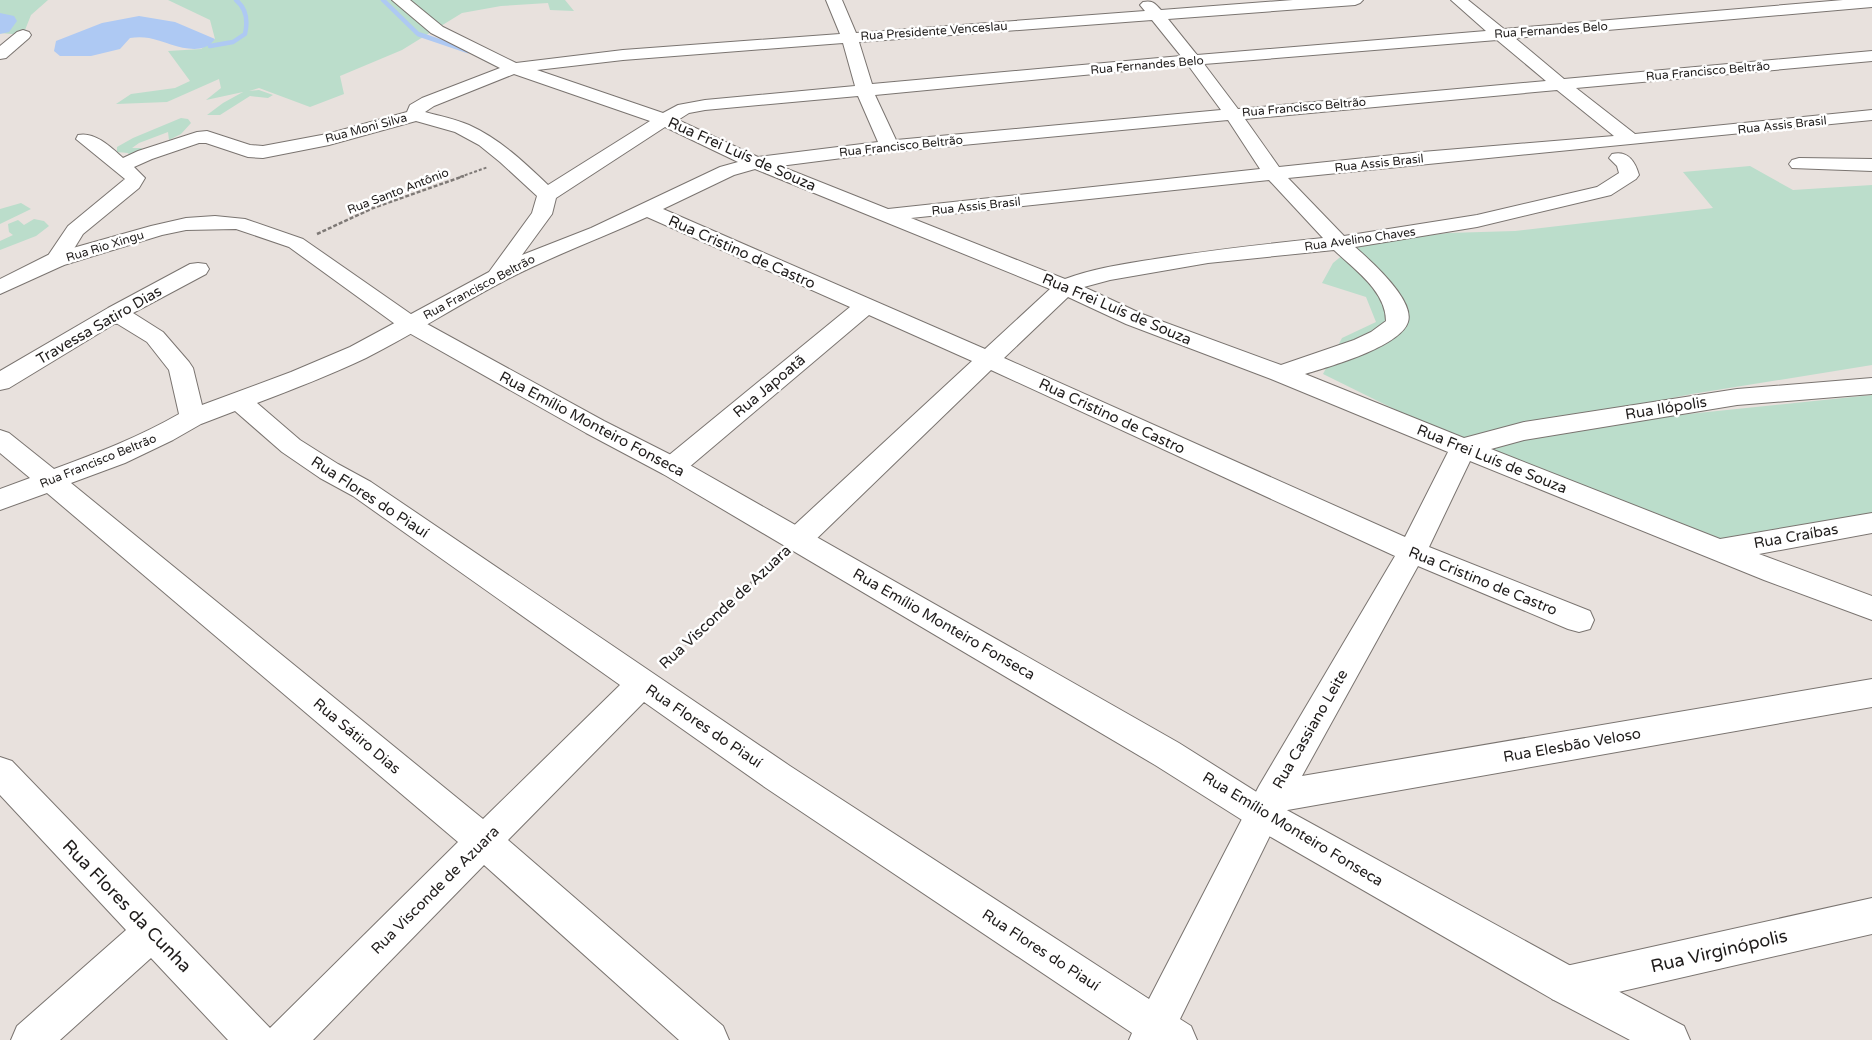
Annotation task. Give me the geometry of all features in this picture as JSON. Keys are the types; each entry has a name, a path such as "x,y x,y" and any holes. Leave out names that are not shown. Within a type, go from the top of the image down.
{"street":[{"name":"Rua Frei Luís de Souza","path":"400,0 437,30 514,68 664,120 756,163 1065,287 1134,319 1280,372 1463,448 1872,608"},
{"path":"834,0 850,38 865,92 889,146"},
{"path":"1144,0 1232,113 1275,174 1338,243 1358,260 1386,291 1397,317 1396,325 1387,332 1354,349 1280,372"},
{"name":"Rua Presidente Venceslau","path":"514,68 623,55 1355,0"},
{"path":"1459,0 1631,140"},
{"name":"Rua Fernandes Belo","path":"546,195 664,120 684,109 705,105 865,92 1192,60 1867,3"},
{"path":"0,54 22,35"},
{"name":"Rua Francisco Beltrão","path":"0,500 116,456 164,434 192,418 300,378 358,352 537,256 647,209 727,171 756,163 889,146 1232,113 1872,56"},
{"name":"Rua Moni Silva","path":"122,166 184,142 207,137 227,142 248,151 262,152 329,139 416,115 416,109 428,102 514,68"},
{"path":"416,115 460,128 478,137 508,160 546,195 542,214 493,278"},
{"name":"Rua Assis Brasil","path":"886,215 1422,158 1631,140 1872,115"},
{"path":"56,260 75,230 132,184 135,178 86,139"},
{"name":"Rua Avelino Chaves","path":"1065,287 1091,277 1110,273 1208,257 1338,243 1477,221 1604,191 1628,175 1626,164 1620,158"},
{"path":"1798,164 1872,165"},
{"name":"Rua Cristino de Castro","path":"647,209 987,359 1412,552 1579,620"},
{"name":"Rua Emílio Monteiro Fonseca","path":"215,222 238,223 296,243 410,324 672,467 1167,754 1267,806 1566,985 1670,1040"},
{"name":"Rua Rio Xingu","path":"0,287 56,260 158,230 186,224 215,222"},
{"name":"Travessa Satiro Dias","path":"0,382 116,313 198,268"},
{"name":"Rua Visconde de Azuara","path":"798,539 1065,287"},
{"name":"Rua Japoatã","path":"672,467 866,306"},
{"path":"116,313 155,337 181,368 192,418"},
{"name":"Rua Ilópolis","path":"1463,448 1524,431 1737,397 1872,386"},
{"name":"Rua Flores do Piauí","path":"239,401 291,446 329,471 362,489 778,777 1161,1035"},
{"name":"Rua Sátiro Dias","path":"0,439 483,841 709,1040"},
{"name":"Rua Cassiano Leite","path":"1161,1035 1267,806 1412,552 1463,448"},
{"name":"Rua Craíbas","path":"1720,550 1872,523"},
{"name":"Rua Visconde de Azuara","path":"285,1040 642,683"},
{"name":"Rua Elesbão Veloso","path":"1267,806 1872,693"},
{"name":"Rua Flores da Cunha","path":"0,772 255,1040"},
{"name":"Rua Virginópolis","path":"1566,985 1872,916"},
{"path":"31,1040 152,932"}],"path":[{"name":"Rua Santo Antônio","path":"296,243 373,208 508,160"},
{"name":"Rua Visconde de Azuara","path":"642,683 798,539"}],"green space":[{"path":"0,0 48,0 31,15 23,35 0,33"},
{"path":"168,0 565,0 574,11 550,10 548,3 501,6 462,13 402,50 340,76 344,94 310,107 259,88 249,91 259,90 273,95 268,98 250,96 220,115 207,115 243,92 206,100 221,88 219,79 167,102 116,104 131,94 175,88 190,81 168,51 201,49 215,39 210,20"},
{"path":"181,118 188,119 191,123 181,134 169,140 168,132 139,143 132,148 141,148 146,152 131,158 128,153 117,152 117,147 133,138"},
{"path":"1750,166 1793,190 1872,185 1872,365 1692,394 1459,441 1323,374 1342,338 1376,322 1366,297 1322,283 1333,263 1355,245 1448,233 1515,231 1713,208 1683,172"},
{"path":"21,203 31,209 0,224 0,209"},
{"path":"34,219 44,221 49,226 36,236 0,250 0,241 13,235 9,232 8,224 18,220 24,225"},
{"path":"1872,395 1872,516 1721,542 1482,451 1524,431"}],"water":[{"path":"139,16 175,22 215,39 209,45 193,49 140,37 130,38 120,49 91,56 60,56 54,51 56,41 102,23"}],"waterway":[{"path":"210,46 233,42 245,34 246,16 236,0"},
{"path":"383,0 418,34 468,51"},
{"path":"0,20 5,21 0,27"}]}
